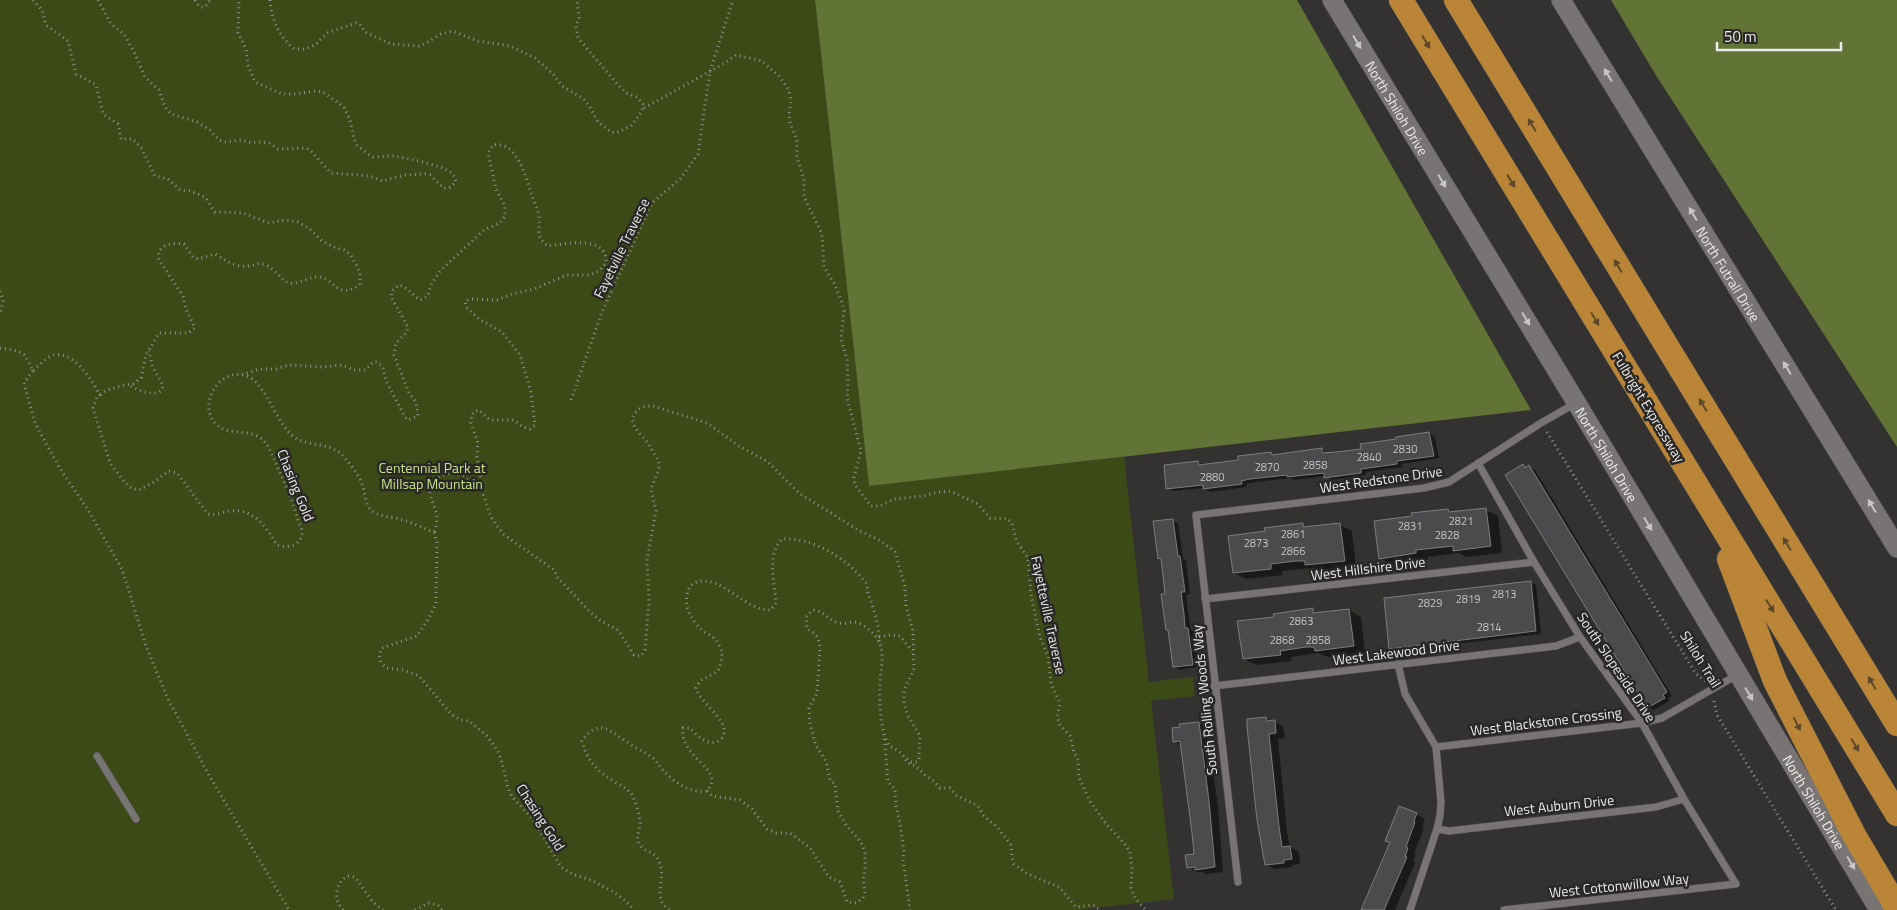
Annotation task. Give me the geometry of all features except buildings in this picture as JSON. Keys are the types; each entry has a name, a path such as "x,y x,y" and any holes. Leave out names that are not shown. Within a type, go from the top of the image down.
{"highway":[{"name":"Fulbright Expressway","path":"1401,0 1897,814"},
{"path":"1456,0 1897,724"},
{"path":"1708,505 1775,681 1854,835 1897,908"}],"main road":[{"name":"North Shiloh Drive","path":"1332,0 1576,402 1879,910"},
{"name":"North Futrall Drive","path":"1562,0 1897,548"}],"lane":[{"name":"West Redstone Drive","path":"1196,515 1424,488 1449,482 1576,402"},
{"name":"South Slopeside Drive","path":"1478,464 1534,562 1580,637 1642,723 1684,799 1736,884"},
{"name":"South Rolling Woods Way","path":"1196,515 1214,686 1238,882"},
{"name":"West Hillshire Drive","path":"1205,599 1534,562"},
{"name":"West Lakewood Drive","path":"1214,686 1556,646 1580,637"},
{"path":"1398,664 1405,694 1436,747 1442,802 1437,829 1410,910"},
{"name":"West Blackstone Crossing","path":"1436,747 1642,723 1662,718 1738,674"},
{"path":"97,756 136,818"},
{"name":"West Auburn Drive","path":"1437,829 1449,830 1656,807 1684,799"},
{"name":"West Cottonwillow Way","path":"1504,910 1736,884"}],"path":[{"path":"98,0 111,24 124,34 145,77 159,90 167,111 178,117 197,122 210,130 219,140 269,143 272,148 278,149 306,148 331,173 370,176 382,181 405,175 425,174 430,175 443,188 449,188 453,185 455,178 452,173 443,168 393,156 373,157 368,154 356,145 350,120 344,107 323,92 282,94 254,82 248,65 246,49 238,33 240,0"},
{"path":"195,0 201,8 205,7 210,0"},
{"path":"270,0 271,14 275,24 285,41 294,49 305,49 315,45 327,33 356,23 360,24 365,32 391,44 419,46 441,34 452,31 478,41 510,46 535,58 562,86 584,99 598,122 611,132 616,133 632,126 644,108 640,100 633,94 626,93 618,85 578,38 576,26 579,18 576,0"},
{"name":"Fayetville Traverse","path":"571,400 602,312 652,203 680,179 698,154 710,72 733,0"},
{"path":"35,1 42,10 46,25 64,36 68,41 76,74 96,85 103,114 118,124 121,139 133,139 138,144 155,176 168,179 180,190 200,194 205,197 215,212 243,213 269,223 285,220 298,222 310,228 322,241 348,252 360,273 360,285 351,290 340,290 320,277 315,276 294,284 284,281 262,263 239,266 228,263 216,254 198,259 193,257 184,244 174,243 168,245 159,250 159,260 183,296 186,309 195,328 188,333 159,333 148,350 141,378 130,385"},
{"name":"Fayetteville Traverse","path":"644,108 740,55 764,63 780,77 789,90 791,102 790,123 798,140 797,157 803,174 804,197 822,234 824,267 842,299 844,311 841,339 847,360 848,383 846,398 861,451 854,476 855,485 871,506 880,506 894,499 950,491 978,504 990,518 1008,519 1012,523 1015,538 1028,558 1031,595 1040,637 1048,656 1051,684 1060,703 1057,716 1060,725 1070,736 1079,764 1079,777 1089,800 1130,852 1131,888 1134,898 1146,910"},
{"path":"241,375 259,369 289,365 322,367 342,365 360,371 366,370 370,364 377,362 383,367 386,381 405,417 408,420 418,416 416,402 409,393 394,355 396,342 407,332 408,327 391,297 392,291 399,285 407,288 420,300 428,296 431,285 440,271 484,230 503,220 506,211 505,206 496,189 488,153 493,145 505,146 514,155 526,177 538,214 537,232 540,240 548,246 575,242 592,245 604,253 606,260 602,268 590,275 567,275 534,289 497,300 469,299 465,302 466,307 479,319 502,332 520,355 531,392 535,421 535,425 530,429 523,427 514,420 490,420 479,410 472,414 471,423 478,443 477,457 482,479 480,485 491,517 504,534 554,570 562,582 591,613 600,621 618,630 634,655 641,656 644,650 649,601 647,560 656,511 651,489 659,469 659,462 648,443 635,428 632,420 639,409 645,406 653,406 707,423 739,446 768,462 799,494 858,530 880,541 895,552 913,631 912,652 914,669 904,690 904,703 908,716 920,736 919,759 914,763 898,750 889,746 884,733"},
{"path":"0,291 3,301 0,314"},
{"path":"0,348 18,351 25,355 33,372"},
{"path":"148,350 153,368 161,381 162,390 157,393 148,393 130,385 124,385 107,390 100,395 89,377 70,357 62,355 52,355 24,383 35,423 59,467 88,510 122,569 146,646 168,699 210,777 289,910"},
{"name":"Chasing Gold","path":"100,395 97,397 93,408 110,463 131,488 139,490 169,471 177,472 208,514 215,516 234,510 252,513 269,530 277,545 284,548 291,547 301,538 302,530 296,509 267,444 259,437 222,429 210,418 208,402 219,382 224,376 241,375 249,377 256,382 282,423 294,436 302,441 335,450 342,454 358,476 370,509 379,515 399,519 434,533 437,542 436,603 417,636 382,648 379,655 381,662 386,668 411,672 419,676 452,715 461,720 469,721 486,736 498,751 512,797 532,818 562,867 572,874 591,880 612,891 626,901 634,910"},
{"name":"Shiloh Trail","path":"1542,422 1696,674 1704,679 1715,703 1717,715 1836,910"},
{"path":"434,533 438,516 429,487 435,479 445,474 453,474 464,477 476,487 480,485"},
{"path":"669,910 664,907 659,897 662,876 659,859 652,852 640,846 638,839 640,824 632,793 592,765 582,741 587,734 595,729 607,728 652,757 678,783 700,793 707,791 712,782 711,774 693,756 682,734 683,728 690,728 704,740 713,743 720,740 724,733 723,724 700,698 696,688 700,681 718,671 722,655 716,640 702,630 691,618 686,600 688,588 695,582 702,580 728,590 754,607 764,611 771,610 776,603 772,580 775,546 782,539 790,538 809,542 839,557 855,570 867,584 875,609 879,642"},
{"path":"707,791 712,796 740,800 752,809 767,829 776,833 790,833 810,848 830,877 840,882 845,900 852,903 861,900 865,892 863,880 866,869 865,852 861,842 846,825 838,810 835,784 830,780 826,761 816,746 809,720 809,708 817,693 819,683 820,648 818,638 807,629 806,617 813,610 820,610 838,623 858,623 871,631 882,648 880,708 888,782 895,789 904,852 903,866 910,910"},
{"path":"879,637 900,636 912,652"},
{"path":"905,757 907,763 916,766 940,788 950,788 956,795 978,806 1009,842 1014,864 1028,874 1059,887 1076,908 1093,905 1100,910"},
{"path":"342,910 336,898 337,889 340,882 347,876 355,877 372,901 383,910"},
{"path":"415,910 429,903 438,905 442,910"}],"green space":[{"name":"Centennial Park at Millsap Mountain","path":"0,0 815,0 869,486 1124,457 1149,682 1193,677 1195,696 1151,701 1174,899 1077,910 0,910"},
{"path":"815,0 1297,0 1531,410 869,486"},
{"path":"1611,0 1897,0 1897,447 1657,77"}]}
